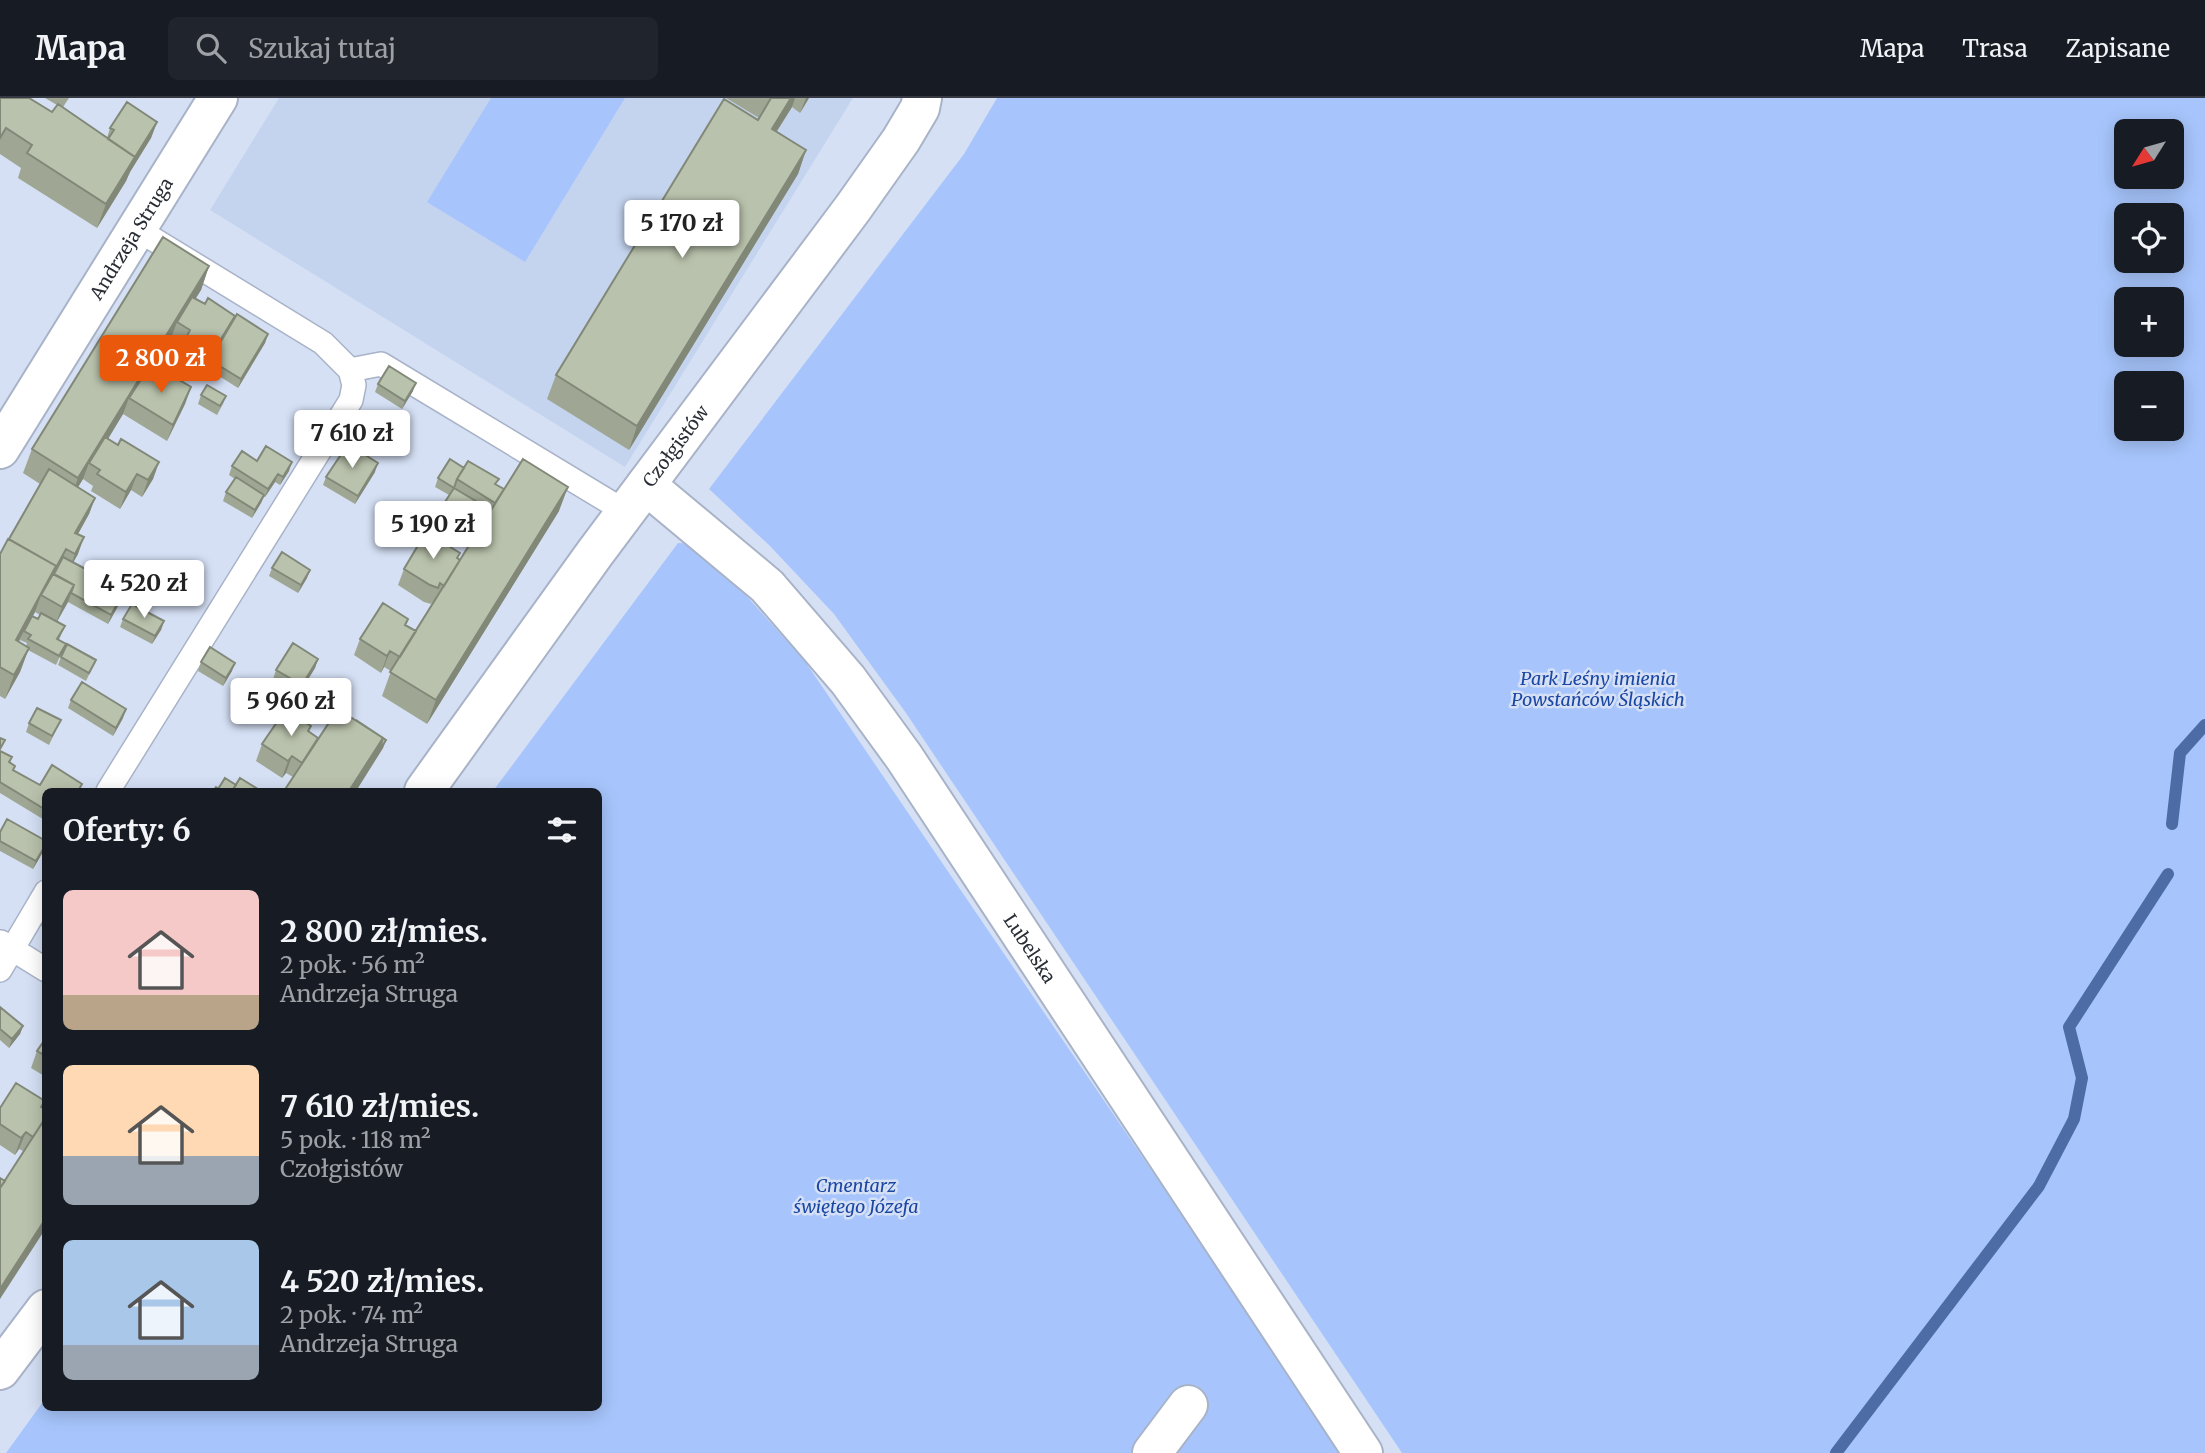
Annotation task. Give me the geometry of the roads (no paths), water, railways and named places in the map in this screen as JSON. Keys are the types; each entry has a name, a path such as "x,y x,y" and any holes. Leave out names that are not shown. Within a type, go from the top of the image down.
{"street":[{"name":"Andrzeja Struga","path":"0,449 218,98"},
{"name":"Czołgistów","path":"426,788 636,498 853,208 901,140 920,108 922,98"},
{"name":"Lubelska","path":"636,498 768,586 849,680 904,757 1363,1453"},
{"path":"0,1370 42,1314"},
{"path":"1152,1453 1188,1405"}],"lane":[{"path":"110,788 351,400 354,385 351,370 323,344 135,228"},
{"path":"351,370 381,364 636,498"},
{"path":"0,970 7,945 42,897"},
{"path":"7,945 42,967"}],"waterway":[{"path":"2172,824 2180,753 2205,725"},
{"path":"1836,1453 2039,1186 2074,1119 2082,1078 2069,1027 2168,874"}],"park label":[{"name":"Park Leśny imienia Powstańców Śląskich","path":"1598,688"},
{"name":"Cmentarz świętego Józefa","path":"856,1195"}]}
